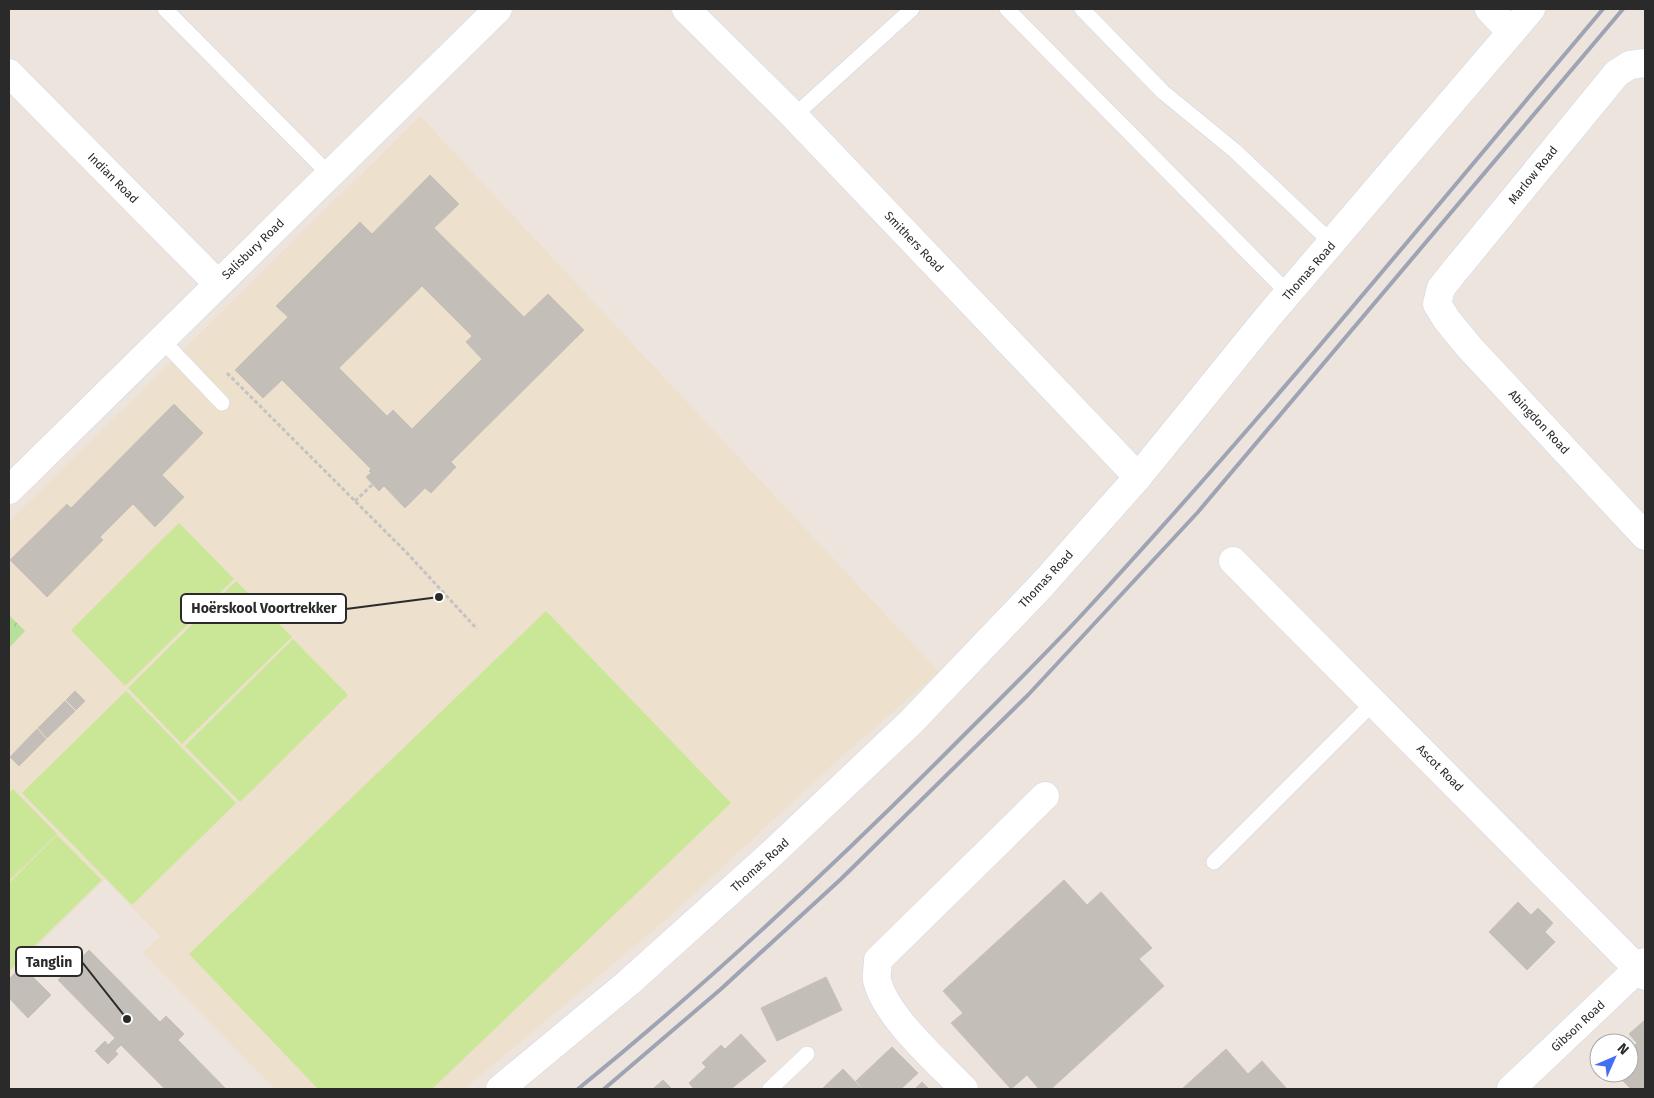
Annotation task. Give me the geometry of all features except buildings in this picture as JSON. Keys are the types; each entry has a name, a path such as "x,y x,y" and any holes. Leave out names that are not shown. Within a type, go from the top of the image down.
{"street":[{"name":"Salisbury Road","path":"9,490 217,283 498,9"},
{"name":"Smithers Road","path":"686,9 794,116 1138,478"},
{"path":"1490,9 1512,32"},
{"name":"Thomas Road","path":"500,1089 628,983 768,858 911,722 1042,585 1138,478 1289,294 1531,9"},
{"name":"Marlow Road","path":"1437,304 1441,288 1617,73 1630,65 1645,63"},
{"name":"Indian Road","path":"9,73 217,283"},
{"name":"Abingdon Road","path":"1437,304 1447,320 1470,348 1645,536"},
{"name":"Ascot Road","path":"1233,561 1643,969"},
{"path":"964,1089 897,1018 882,995 877,978 878,960 1045,796"},
{"name":"Gibson Road","path":"1511,1089 1643,969"}],"lane":[{"path":"165,9 329,174"},
{"path":"794,116 912,9"},
{"path":"1007,9 1289,294"},
{"path":"1082,9 1163,92 1234,151 1332,244"},
{"path":"161,339 222,403"},
{"path":"1214,862 1374,702"},
{"path":"770,1089 807,1054"}],"path":[{"path":"207,388 224,371 355,501 477,629"},
{"path":"355,501 373,484"}],"shaded area":[{"path":"420,116 939,672 834,763 669,917 464,1089 275,1089 143,953 160,937 105,879 9,974 9,522"}],"green space":[{"path":"179,523 234,579 125,686 71,630"},
{"path":"236,581 292,637 182,744 128,688"},
{"path":"546,611 731,803 432,1089 318,1089 189,954"},
{"path":"9,615 25,631 9,648"},
{"path":"293,639 348,695 240,802 185,746"},
{"path":"126,691 236,803 132,905 22,793"},
{"path":"13,789 57,834 9,881 9,793"},
{"path":"57,835 102,880 9,971 9,883"}],"railway":[{"path":"578,1089 726,963 821,875 913,786 1058,640 1156,533 1286,385 1603,9"},
{"path":"604,1089 721,989 841,879 1028,695 1198,512 1623,9"}],"place":[{"name":"Hoërskool Voortrekker","path":"439,597"},
{"name":"Tanglin","path":"127,1019"}]}
